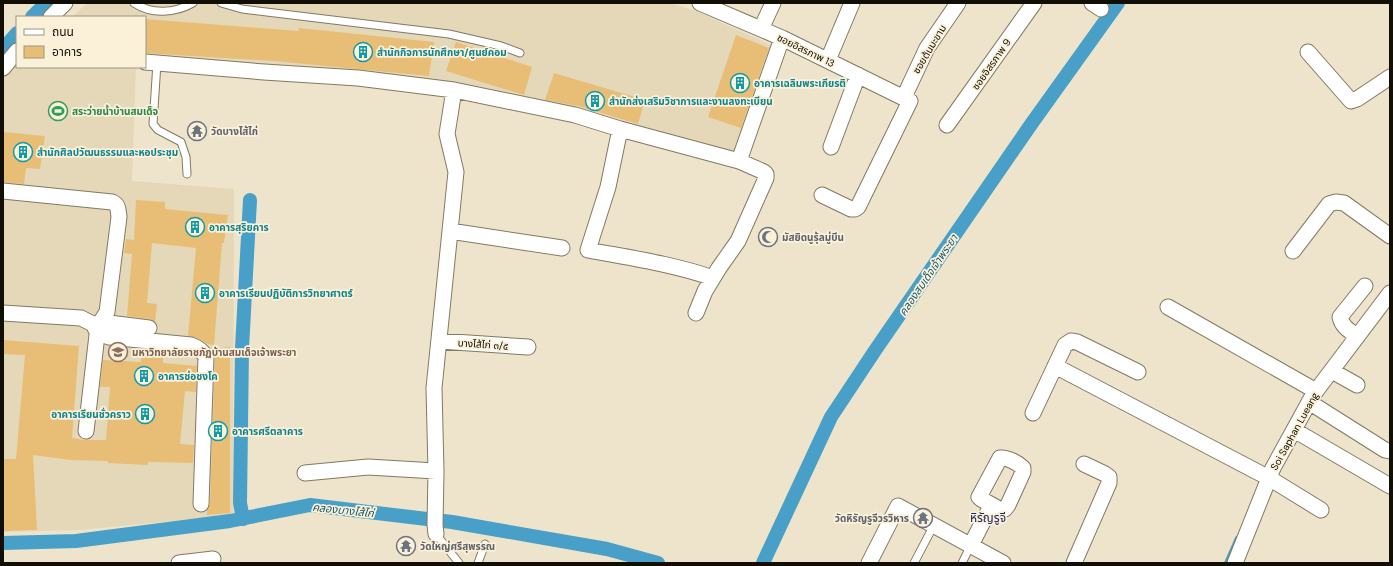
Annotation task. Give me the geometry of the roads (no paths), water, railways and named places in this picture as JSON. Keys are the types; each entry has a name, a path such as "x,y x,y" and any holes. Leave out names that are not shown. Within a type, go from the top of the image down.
{"street":[{"path":"52,16 65,3"},
{"name":"ซอยอิสรภาพ 13","path":"700,3 782,38 907,99"},
{"path":"761,29 773,3"},
{"path":"828,60 852,3"},
{"name":"ซอยต้นมะขาม","path":"822,195 850,209 855,209 858,207 907,99 927,48 958,3"},
{"name":"ซอยอิสรภาพ 9","path":"947,125 1034,3"},
{"path":"739,161 782,38"},
{"path":"3,68 16,52"},
{"path":"1308,52 1351,102 1390,77"},
{"path":"151,63 358,78 454,90 575,115 620,129 739,161 764,172 766,174 766,178 738,242 705,291 696,313"},
{"path":"831,147 858,75"},
{"path":"435,525 436,471 434,388 456,172 447,134 454,90"},
{"path":"620,129 608,187 588,250 643,260 713,278"},
{"path":"3,192 105,201 115,203 118,207 117,227 106,312 99,327 86,431"},
{"path":"1293,251 1330,204 1336,202 1344,204 1390,236"},
{"path":"450,232 562,248"},
{"path":"1357,336 1345,327 1341,322 1340,317 1365,286"},
{"name":"Soi Saphan Lueang","path":"1235,563 1269,478 1313,396 1357,336 1385,311 1390,293"},
{"path":"1168,307 1313,396 1385,450 1390,451"},
{"path":"3,313 81,318 99,327 109,338 191,345 202,351 206,358 201,504"},
{"path":"99,327 149,328"},
{"name":"บางไส้ไก่ ๓/๕","path":"439,341 528,347"},
{"path":"1033,413 1065,345 1071,341 1077,342 1138,372"},
{"path":"1055,366 1269,478 1321,510"},
{"path":"1332,370 1357,385"},
{"path":"1294,430 1390,486"},
{"path":"1074,563 1109,483 1109,477 1084,464"},
{"path":"305,473 368,467 436,471"},
{"path":"869,563 898,506 1003,563"},
{"path":"971,545 991,506"},
{"path":"179,563 213,559"}],"lane":[{"path":"134,3 153,11 168,11 194,3"},
{"path":"221,3 242,9 449,34 501,46 520,53"},
{"path":"151,63 153,124 158,130 180,142 186,157 188,174"},
{"path":"435,525 459,563"},
{"path":"914,563 934,525"},
{"path":"478,563 485,544"},
{"path":"962,563 971,545"}],"waterway":[{"name":"คลองสมเด็จเจ้าพระยา","path":"33,16 46,3"},
{"name":"คลองสมเด็จเจ้าพระยา","path":"763,563 831,417 876,349 1032,123 1118,3"},
{"name":"คลองสมเด็จเจ้าพระยา","path":"3,49 16,34"},
{"path":"243,519 240,503 242,348 250,200"},
{"name":"คลองบางไส้ไก่","path":"3,543 76,541 230,521 310,505 452,522 607,549 658,563"},
{"path":"1226,563 1237,538"}],"place":[{"name":"สำนักกิจการนักศึกษา/ศูนย์คอม","path":"363,52"},
{"name":"อาคารเฉลิมพระเกียรติ","path":"740,83"},
{"name":"สำนักส่งเสริมวิชาการและงานลงทะเบียน","path":"595,101"},
{"name":"สระว่ายน้ำบ้านสมเด็จ","path":"58,111"},
{"name":"วัดบางไส้ไก่","path":"197,131"},
{"name":"สำนักศิลปวัฒนธรรมและหอประชุม","path":"23,152"},
{"name":"อาคารสุริยคาร","path":"195,227"},
{"name":"มัสยิดนูรุ้ลมู่บีน","path":"768,237"},
{"name":"อาคารเรียนปฏิบัติการวิทยาศาตร์","path":"205,293"},
{"name":"มหาวิทยาลัยราชภัฏบ้านสมเด็จเจ้าพระยา","path":"118,352"},
{"name":"อาคารช่อชงโค","path":"144,376"},
{"name":"อาคารเรียนชั่วคราว","path":"145,414"},
{"name":"อาคารศรีตลาคาร","path":"218,431"},
{"name":"วัดหิรัญรูจีวรวิหาร","path":"923,518"},
{"name":"วัดใหญ่ศรีสุพรรณ","path":"406,546"}],"district":[{"name":"หิรัญรูจี","path":"988,518"}]}
